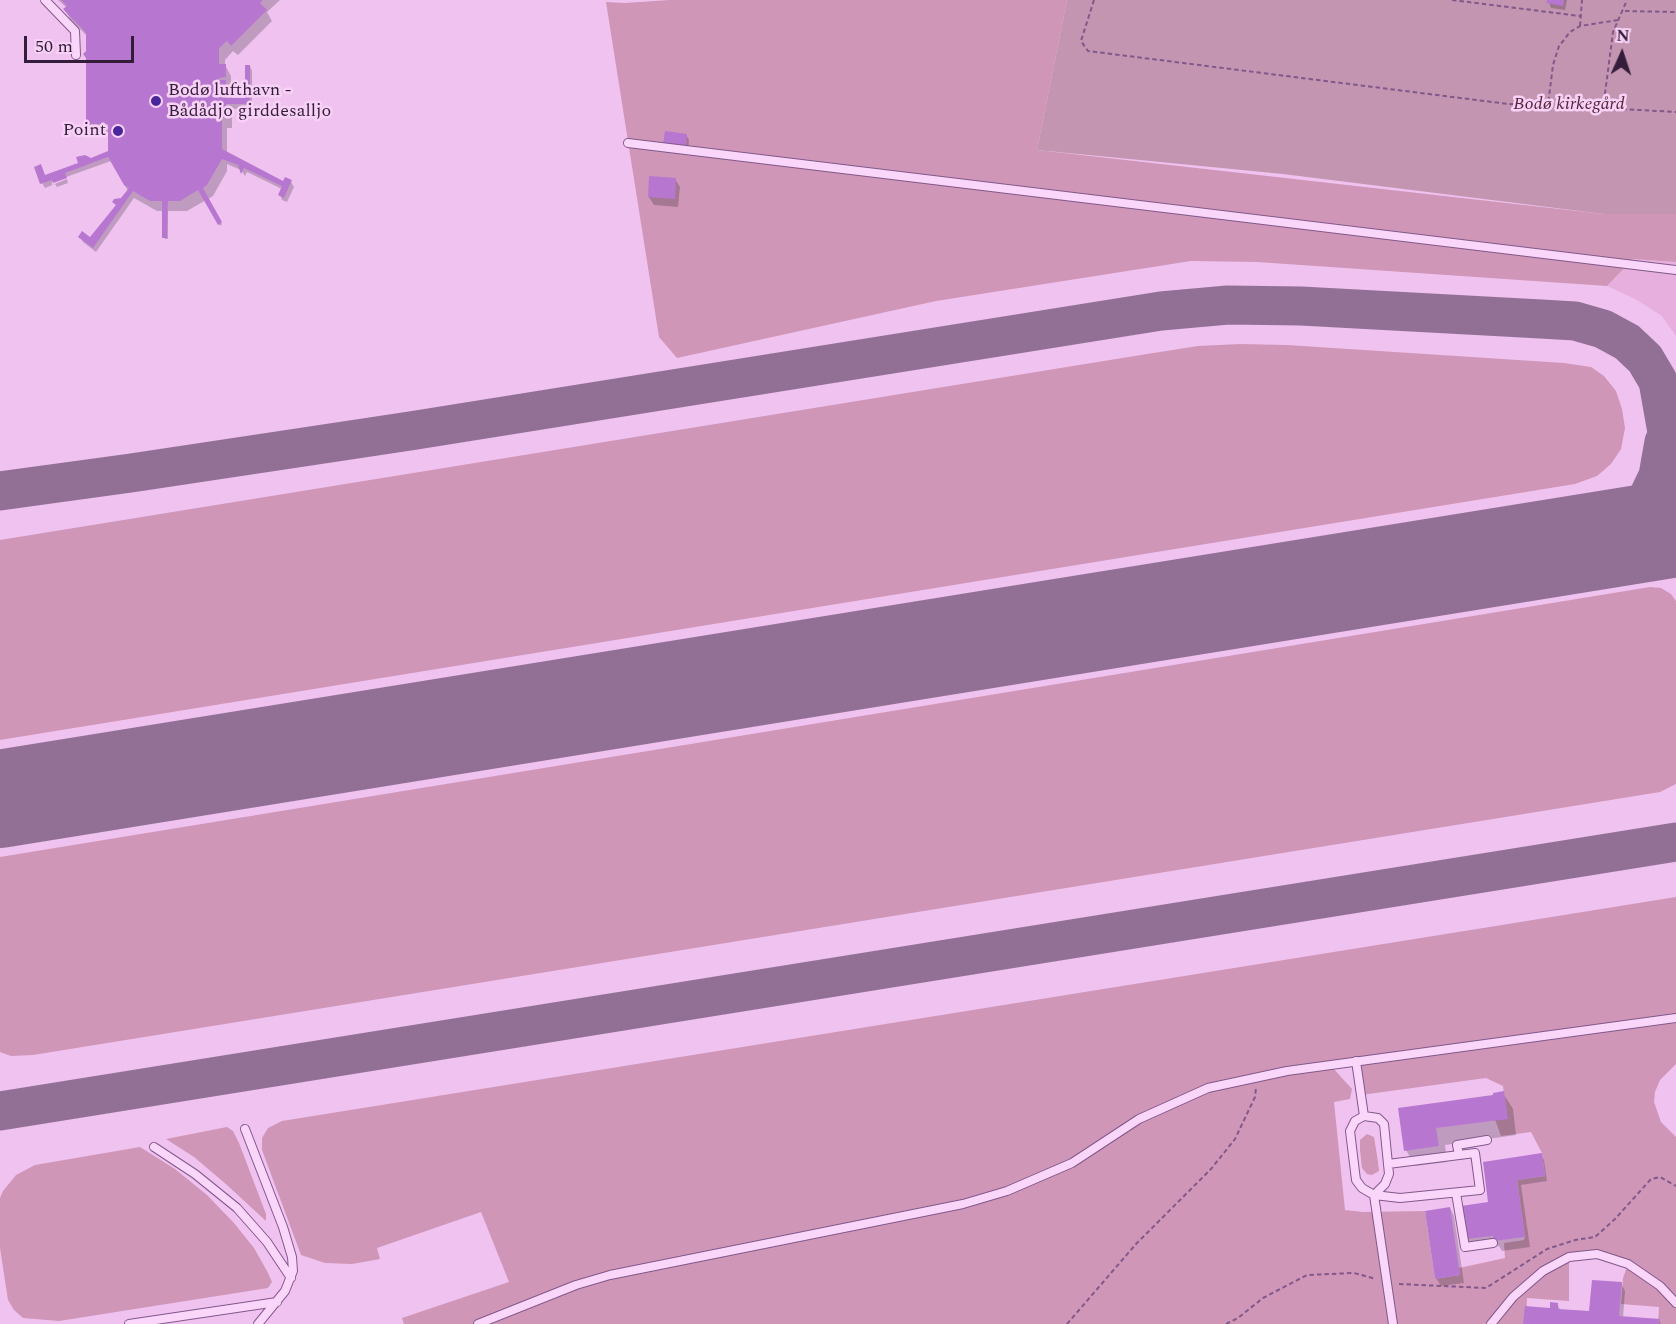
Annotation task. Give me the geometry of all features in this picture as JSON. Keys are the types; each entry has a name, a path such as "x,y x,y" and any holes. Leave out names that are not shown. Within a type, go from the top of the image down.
{"lane":[{"path":"45,0 75,31 76,55"},
{"path":"628,143 1676,270"},
{"path":"478,1324 566,1289 610,1275 712,1252 963,1204 1006,1191 1072,1163 1139,1119 1208,1088 1257,1077 1356,1061 1676,1018"},
{"path":"1356,1061 1364,1116"},
{"path":"1374,1194 1385,1184 1389,1174 1388,1164 1384,1124 1378,1118 1364,1116 1355,1121 1350,1131 1356,1180 1362,1188 1374,1194 1400,1198 1480,1190 1475,1153 1388,1164"},
{"path":"245,1129 292,1257 293,1272 285,1291 258,1324"},
{"path":"1459,1155 1457,1145 1487,1140"},
{"path":"154,1147 195,1174 237,1208 267,1242 291,1278"},
{"path":"1456,1193 1465,1247 1493,1243"},
{"path":"1374,1194 1393,1324"},
{"path":"1491,1324 1513,1297 1536,1277 1569,1257 1597,1254 1628,1264 1660,1286 1676,1303"},
{"path":"129,1324 277,1302"}],"path":[{"path":"1094,0 1081,41 1088,51 1508,104 1676,112"},
{"path":"1452,0 1580,16"},
{"path":"1580,26 1582,0"},
{"path":"1603,110 1613,32 1627,0"},
{"path":"1623,10 1676,12"},
{"path":"1548,105 1550,80 1559,46 1570,32 1580,26 1618,20"},
{"path":"1067,1324 1136,1244 1211,1169 1234,1139 1255,1097 1257,1077"},
{"path":"1226,1324 1238,1318 1263,1298 1307,1275 1354,1273 1386,1282 1413,1286 1486,1288 1547,1249 1575,1240 1595,1237 1615,1219 1651,1179 1660,1177 1676,1186"}],"shaded area":[{"path":"1067,0 1037,150 1604,214 1676,214 1676,262 1633,259 1607,286 1257,262 1191,261 936,301 677,358 659,337 606,2"},
{"path":"1633,259 1676,262 1676,336 1662,316 1637,300 1607,286"},
{"path":"1240,344 1564,363 1591,367 1604,376 1616,391 1625,428 1621,449 1611,464 1597,476 1575,484 0,740 0,540 1147,354 1198,346"},
{"path":"1650,587 1661,588 1671,594 1676,601 1676,784 1660,792 33,1055 11,1056 0,1052 0,857"},
{"path":"1676,897 1676,1064 1660,1080 1654,1102 1661,1122 1676,1137 1676,1324 1658,1324 1659,1307 1621,1304 1623,1278 1628,1264 1597,1254 1569,1257 1569,1301 1527,1298 1526,1324 404,1324 402,1318 509,1282 481,1212 377,1248 380,1259 352,1264 325,1263 301,1255 262,1150 262,1138 268,1128 282,1121","holes":["1356,1062 1361,1095 1486,1078 1503,1086 1507,1115 1494,1117 1501,1136 1531,1132 1542,1153 1545,1176 1517,1180 1524,1240 1504,1243 1505,1258 1459,1268 1460,1275 1435,1279 1425,1211 1345,1210 1334,1102 1350,1099 1352,1089 1331,1066"]},
{"path":"227,1127 233,1131 239,1143 266,1214 266,1221 194,1157 166,1139"},
{"path":"1367,1134 1374,1137 1378,1162 1379,1171 1372,1175 1367,1174 1362,1168 1360,1140"},
{"path":"140,1147 175,1169 207,1195 234,1223 254,1248 267,1271 272,1282 268,1288 59,1321 23,1318 8,1300 0,1248 0,1198 3,1191 16,1175 35,1165"}],"green space":[{"name":"Bodø kirkegård","path":"1067,0 1676,0 1676,214 1604,214 1283,174 1037,150"}],"building":[{"name":"Bodø lufthavn - Bådådjo girddesalljo","path":"61,0 263,0 260,3 267,10 231,46 227,41 219,48 219,64 226,64 226,77 219,78 219,80 226,80 226,98 245,98 245,65 250,65 250,104 226,104 226,118 222,118 222,149 283,181 285,177 292,180 284,198 278,195 282,186 244,168 241,174 238,165 222,159 203,188 222,222 218,225 198,190 180,201 168,201 167,238 162,238 162,201 150,201 133,191 93,248 78,237 82,231 90,237 116,205 112,202 114,199 121,198 129,188 124,185 108,157 65,173 67,178 53,183 52,180 40,184 34,167 41,164 45,175 78,163 76,157 85,155 91,158 108,151 108,124 86,124 86,58 83,54 86,51 86,33 63,9 67,6"},
{"path":"1547,0 1564,0 1563,6 1546,3"},
{"path":"665,131 687,134 686,147 663,145"},
{"path":"649,176 676,178 675,199 648,197"},
{"path":"1504,1091 1508,1119 1436,1128 1439,1146 1404,1151 1398,1108 1493,1095 1493,1093"},
{"path":"1542,1153 1545,1176 1517,1180 1525,1237 1494,1241 1493,1236 1466,1239 1461,1206 1488,1202 1483,1162"},
{"path":"1450,1207 1460,1275 1435,1279 1425,1211"},
{"path":"1592,1280 1622,1282 1619,1316 1660,1319 1659,1324 1523,1324 1525,1306 1550,1308 1550,1302 1558,1303 1558,1309 1589,1311"}],"taxiway":[{"path":"0,491 410,431 1161,311 1228,305 1301,306 1575,321 1603,329 1627,342 1645,359 1658,381 1676,483"},
{"path":"1578,544 1620,522 1648,497 1658,476 1664,442"},
{"path":"1623,537 1658,541 1669,546 1676,554"},
{"path":"0,1111 1676,842"}],"runway":[{"path":"0,799 1676,528"}],"place":[{"name":"Bodø lufthavn - Bådådjo girddesalljo","path":"156,101"},
{"name":"Point","path":"118,131"}]}
